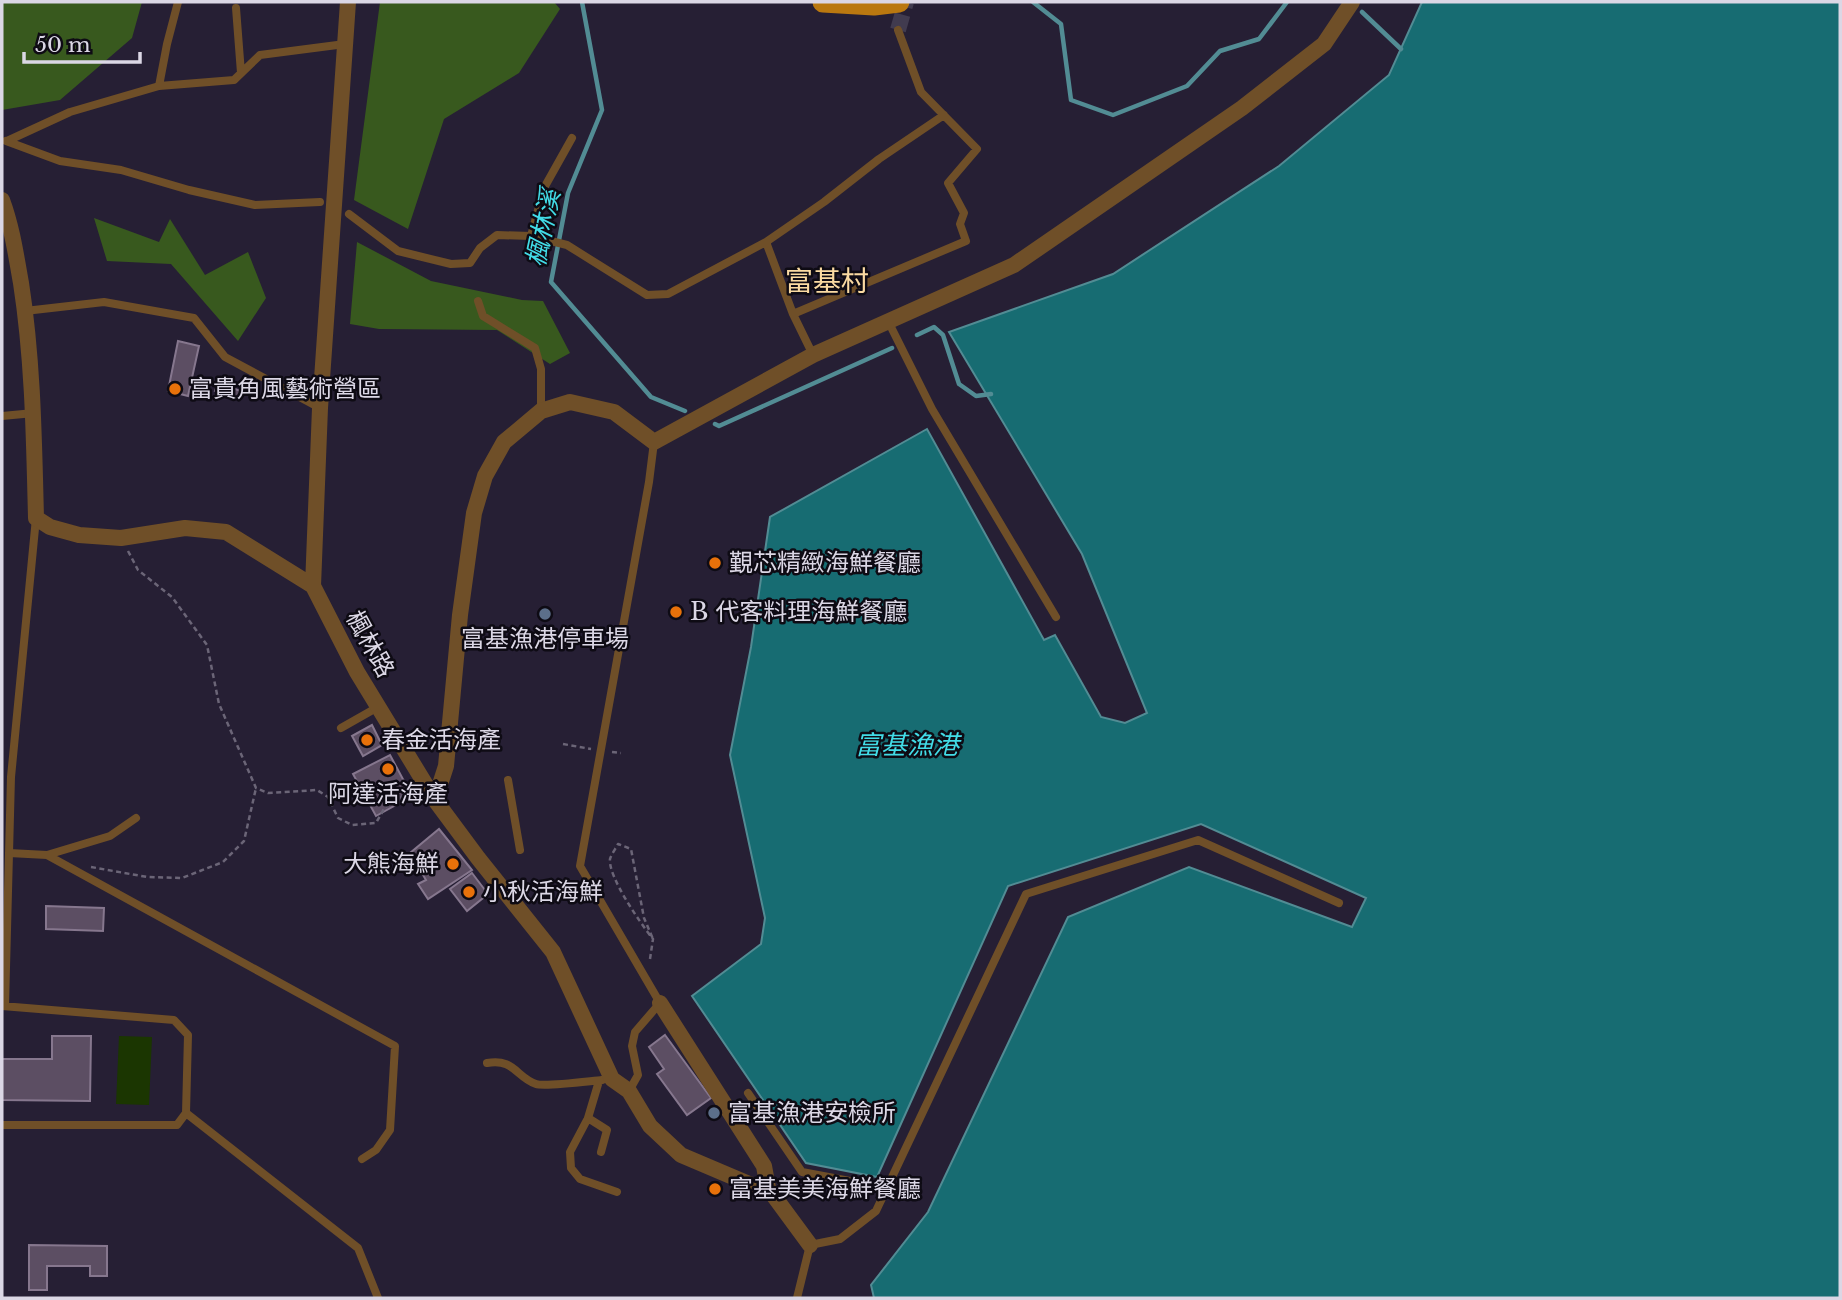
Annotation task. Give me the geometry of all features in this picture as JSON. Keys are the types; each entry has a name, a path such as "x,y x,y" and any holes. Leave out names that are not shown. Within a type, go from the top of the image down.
{"main road":[{"path":"835,2 874,5 899,2"}],"street":[{"path":"2,200 15,244 25,311 34,414 36,518 50,527 79,535 121,538 185,528 226,532 313,586 320,408 348,2"},
{"path":"435,800 446,766 460,615 478,501 485,476 504,442 541,411 569,402 614,412 654,442 813,355 1014,265 1242,108 1324,44 1352,2"},
{"name":"楓林路","path":"313,586 357,672 435,800 553,952 605,1079 629,1091 650,1126 681,1155 754,1186 768,1188"},
{"path":"660,1003 764,1166 768,1188 810,1245"}],"lane":[{"path":"159,86 178,2"},
{"path":"236,8 242,73"},
{"path":"793,314 967,241 960,224 964,214 948,183 978,149 921,92 898,30"},
{"path":"4,141 70,112 159,86 233,80 260,55 345,44"},
{"path":"349,214 398,251 451,264 470,263 480,248 497,235 531,236 567,245 647,295 668,294 766,242 944,115"},
{"path":"531,236 544,188 572,138"},
{"path":"4,141 60,161 121,170 256,205 320,202"},
{"path":"766,242 793,314 813,355"},
{"path":"478,300 483,316 535,348 541,369 541,411"},
{"path":"25,311 104,302 194,318 225,357 320,408"},
{"path":"888,321 932,409 1056,617"},
{"path":"2,415 34,414"},
{"path":"629,1091 638,1075 632,1046 635,1032 660,1003 580,866 654,442"},
{"path":"2,1125 177,1125 186,1113 188,1035 174,1020 3,1006 11,777 36,518"},
{"path":"341,728 379,706"},
{"path":"508,780 520,850"},
{"path":"9,853 47,855 110,836 136,818"},
{"path":"797,1298 810,1245 840,1239 876,1211 1026,894 1198,840 1339,903"},
{"path":"47,855 307,1000 396,1046 390,1130 376,1150 362,1159"},
{"path":"487,1063 496,1062 511,1066 536,1084 605,1079 570,1152 571,1168 580,1179 617,1192"},
{"path":"748,1093 802,1172 887,1188"},
{"path":"186,1113 358,1248 378,1298"},
{"path":"588,1118 607,1130 601,1152"}],"path":[{"path":"81,872 93,866 147,877 182,878 223,862 244,841 256,788 219,704 207,645 172,597 138,570 121,538"},
{"path":"256,788 268,793 317,790 328,797 338,818 352,825 376,823 385,807 425,783"},
{"path":"647,980 653,939 644,918 631,849 618,844 610,859 614,873 633,913 653,939"}],"shaded area":[{"path":"2,2 142,2 132,38 60,100 2,110"},
{"path":"380,2 554,2 560,9 519,73 444,119 408,229 354,200"},
{"path":"94,218 159,242 170,219 205,275 248,252 266,298 238,341 171,264 107,261"},
{"path":"357,242 431,281 522,300 543,301 570,353 550,364 497,330 379,329 350,324"},
{"path":"119,1036 152,1037 149,1105 116,1104"}],"water":[{"name":"富基漁港","path":"1422,2 1840,2 1840,1298 874,1298 871,1285 928,1212 1068,917 1189,867 1352,927 1366,898 1201,824 1008,886 877,1177 806,1163 692,996 761,944 765,918 730,755 751,647 770,517 927,429 1044,640 1055,635 1101,717 1125,723 1147,713 1082,554 949,332 1113,274 1279,166 1389,75"}],"building":[{"path":"178,341 199,346 188,396 168,391"},
{"path":"218,383 241,391 238,399 215,391"},
{"name":"春金活海產","path":"372,725 382,745 363,756 352,736"},
{"path":"390,755 412,796 376,816 353,774"},
{"path":"439,829 472,870 428,899 418,884 426,880 410,853"},
{"name":"小秋活海鮮","path":"472,873 488,894 467,911 450,889"},
{"path":"46,906 104,908 103,931 46,929"},
{"path":"665,1035 711,1098 687,1115 657,1074 664,1069 649,1047"},
{"path":"52,1036 91,1036 90,1101 2,1100 2,1059 52,1059"},
{"path":"29,1245 107,1246 107,1276 90,1276 90,1266 47,1266 47,1290 29,1290"}],"waterway":[{"name":"楓林溪","path":"582,2 602,110 568,193 551,282 651,397 685,411"},
{"path":"1033,2 1061,24 1071,100 1113,115 1187,86 1220,51 1259,39 1287,2"},
{"path":"1362,12 1401,49"},
{"name":"楓林溪","path":"917,335 934,327 943,335 959,384 976,396 991,394"},
{"name":"楓林溪","path":"715,424 719,426 892,348"}],"tunnel":[{"path":"898,30 906,2"}],"place":[{"name":"富貴角風藝術營區","path":"175,389"},
{"name":"覲芯精緻海鮮餐廳","path":"715,563"},
{"name":"B 代客料理海鮮餐廳","path":"676,612"},
{"name":"富基漁港停車場","path":"545,614"},
{"name":"春金活海產","path":"367,740"},
{"name":"阿達活海產","path":"388,769"},
{"name":"大熊海鮮","path":"453,864"},
{"name":"小秋活海鮮","path":"469,892"},
{"name":"富基漁港安檢所","path":"714,1113"},
{"name":"富基美美海鮮餐廳","path":"715,1189"}],"district":[{"name":"富基村","path":"827,281"}]}
